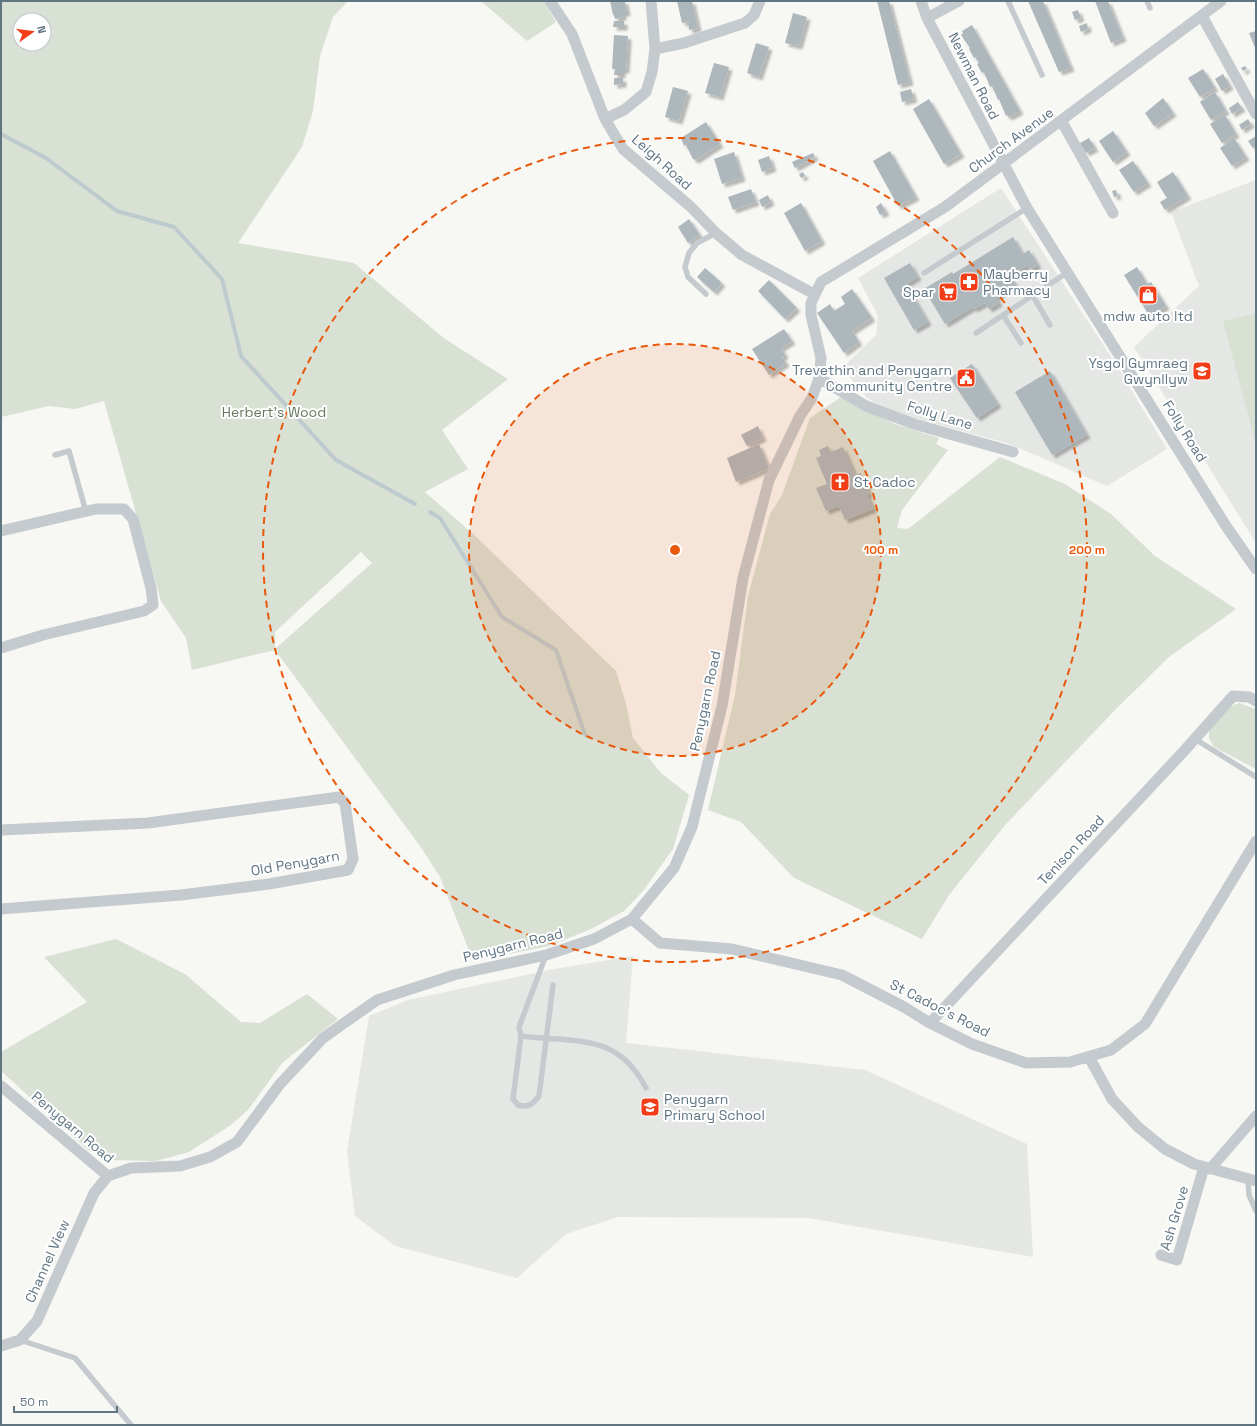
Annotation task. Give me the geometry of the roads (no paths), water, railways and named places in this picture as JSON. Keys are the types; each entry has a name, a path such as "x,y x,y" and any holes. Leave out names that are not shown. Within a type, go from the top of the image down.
{"street":[{"name":"Leigh Road","path":"550,1 572,34 605,119 622,149 691,208 716,234 742,255 814,294"},
{"path":"605,119 624,110 646,92 652,72 655,49 651,1"},
{"path":"655,49 684,44 745,23 754,15 760,1"},
{"name":"Newman Road","path":"921,1 927,18 1003,165"},
{"path":"927,18 960,1"},
{"name":"Church Avenue","path":"814,294 821,282 945,207 1062,122 1221,1"},
{"path":"1202,16 1256,114"},
{"path":"1062,122 1113,213"},
{"name":"Folly Road","path":"1003,165 1027,208 1226,526 1256,569"},
{"name":"Penygarn Road","path":"1,1086 108,1176 131,1168 180,1166 210,1157 236,1142 280,1084 323,1038 377,1000 454,975 546,956 594,939 632,919 674,868 692,827 722,706 743,578 769,480 800,416 812,398 819,378 820,358 811,315 811,303 814,294"},
{"name":"Folly Lane","path":"819,378 873,409 914,424 1014,452"},
{"path":"1,531 96,509 124,508 133,519 151,588 153,605 144,611 43,635 1,648"},
{"name":"Tenison Road","path":"930,1023 1195,739 1233,696 1249,696 1256,701"},
{"name":"Old Penygarn","path":"1,830 148,823 339,798 345,803 353,859 348,870 269,884 181,895 1,909"},
{"name":"St Cadoc's Road","path":"632,919 660,943 732,949 842,975 972,1044 1026,1063 1070,1062 1111,1050 1145,1024 1256,841"},
{"path":"1089,1057 1112,1099 1138,1127 1165,1149 1207,1168 1252,1180"},
{"path":"1207,1168 1256,1116"},
{"name":"Ash Grove","path":"1161,1255 1177,1260 1207,1168"},
{"name":"Channel View","path":"20,1340 36,1321 94,1193 108,1176"},
{"path":"1,1346 20,1340"}],"lane":[{"path":"1008,1 1042,75"},
{"path":"1147,1 1150,8"},
{"path":"924,273 1027,208"},
{"path":"706,294 688,277 685,267 689,253 696,243 716,234"},
{"path":"976,333 1068,272"},
{"path":"1033,296 1050,325"},
{"path":"1003,315 1021,343"},
{"path":"55,455 69,451 86,512"},
{"path":"1195,739 1256,777"},
{"path":"546,956 519,1027 521,1036 513,1099 518,1105 525,1107 534,1103 539,1096 553,984"},
{"path":"521,1036 607,1047 624,1057 640,1075 646,1088"},
{"path":"1252,1180 1249,1196 1256,1211"},
{"path":"20,1340 75,1358 131,1425"}],"waterway":[{"path":"1,134 46,158 117,211 174,227 222,279 241,356 336,460 415,504"},
{"path":"430,512 440,518 502,617 556,650 585,735"}],"place":[{"name":"Mayberry Pharmacy","path":"969,282"},
{"name":"Spar","path":"948,292"},
{"name":"mdw auto ltd","path":"1148,295"},
{"name":"Ysgol Gymraeg Gwynllyw","path":"1202,371"},
{"name":"Trevethin and Penygarn Community Centre","path":"966,378"},
{"name":"St Cadoc","path":"840,482"},
{"name":"Penygarn Primary School","path":"650,1107"}],"park label":[{"name":"Herbert's Wood","path":"274,412"}]}
